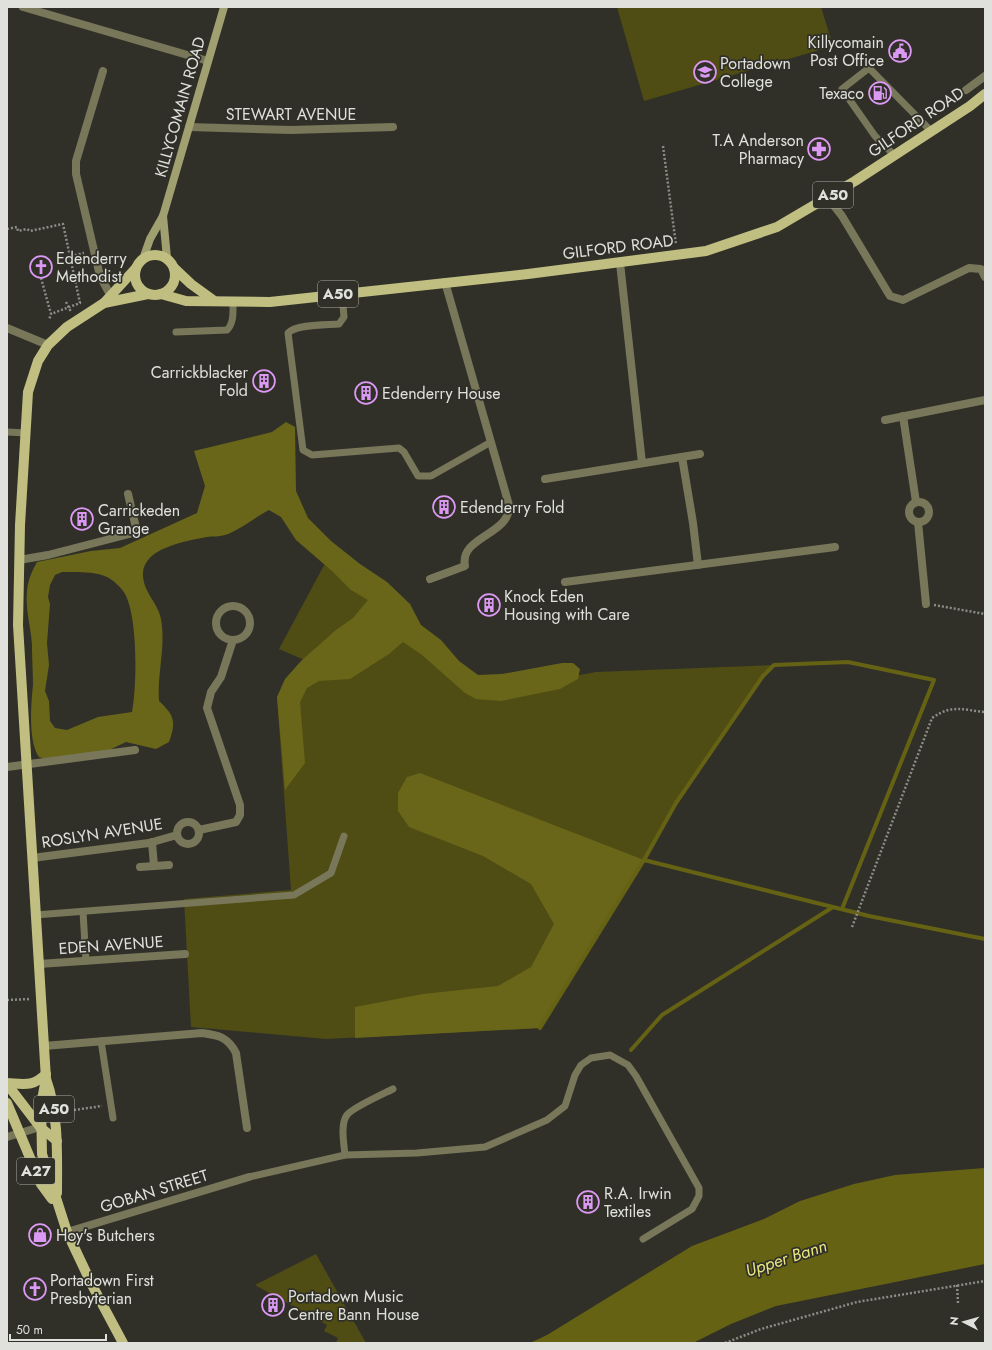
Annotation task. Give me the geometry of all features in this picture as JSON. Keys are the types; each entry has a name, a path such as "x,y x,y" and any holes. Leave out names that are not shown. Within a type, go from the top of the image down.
{"main road":[{"name":"GILFORD ROAD","path":"161,294 186,301 213,300 233,302 270,302 677,256 706,251 777,227 828,198 970,106 985,94"},
{"path":"142,259 154,254 167,258"},
{"name":"A50","path":"167,258 174,268"},
{"name":"A50","path":"40,1127 41,1105 46,1076 18,625 18,560 28,392 38,361 48,345 67,327 112,298 142,259"},
{"path":"136,268 136,280 138,286 148,294"},
{"name":"GILFORD ROAD","path":"174,268 190,284 213,300"},
{"path":"161,294 167,291 175,281 174,268"},
{"name":"A50","path":"112,298 161,294"},
{"name":"A50","path":"46,1076 53,1097 57,1140"},
{"path":"7,1084 26,1085 38,1082 46,1076"},
{"name":"A27","path":"7,1084 40,1127 57,1140 57,1205"},
{"name":"A27","path":"7,1103 41,1184 57,1205"},
{"name":"A27","path":"40,1127 42,1154 57,1205 67,1232 92,1285 123,1343"}],"street":[{"path":"23,7 52,11 208,61"},
{"name":"KILLYCOMAIN ROAD","path":"142,259 150,239 163,216 224,7"},
{"path":"102,71 76,161 76,174 100,276 112,298"},
{"name":"GILFORD ROAD","path":"966,90 985,76"},
{"name":"STEWART AVENUE","path":"189,127 291,130 392,127"},
{"path":"828,198 842,216 890,296 903,300 969,268 981,269 985,277"},
{"name":"KILLYCOMAIN ROAD","path":"163,216 167,258"},
{"path":"620,262 642,463"},
{"path":"430,579 465,566 464,561 468,549 502,523 509,513 509,505 446,282"},
{"path":"7,328 48,345"},
{"path":"885,420 985,400"},
{"path":"903,416 916,502"},
{"path":"545,479 700,454"},
{"path":"682,457 693,523 698,565"},
{"path":"18,560 48,555 137,532 128,494"},
{"path":"916,502 926,504 930,510 927,519 918,522 912,519 909,512 911,506 916,502"},
{"path":"918,522 926,604"},
{"path":"565,582 835,547"},
{"path":"235,606 245,611 250,621 248,632 244,636 233,640 222,637 216,628 216,622 220,612 224,608 235,606"},
{"path":"198,830 236,822 240,815 240,805 208,708 211,692 221,677 233,640"},
{"path":"7,768 135,750"},
{"path":"188,822 194,824 198,830 199,837 190,844 183,844 177,835 181,825 188,822"},
{"name":"ROSLYN AVENUE","path":"32,858 152,842 177,835"},
{"path":"152,842 154,866"},
{"path":"140,868 168,865"},
{"name":"EDEN AVENUE","path":"39,964 185,954"},
{"path":"44,1046 202,1033 224,1037 236,1052 247,1128"},
{"path":"7,1137 40,1127"},
{"name":"GOBAN STREET","path":"67,1232 249,1176"}],"lane":[{"path":"894,155 875,136 842,89 869,68 931,131"},
{"path":"342,294 344,317 339,324 299,327 292,329 288,333 303,450 312,455 399,448 404,452 418,476 424,477 431,476 491,442"},
{"path":"176,332 227,330 231,326 233,302"},
{"path":"7,432 26,433"},
{"path":"35,916 294,895 331,873 344,836"},
{"path":"83,912 86,961"},
{"path":"102,1041 113,1118"},
{"path":"249,1176 345,1155 417,1153 485,1147 547,1120 565,1106 575,1076 581,1065 591,1058 610,1055 628,1065 636,1076 699,1188 699,1196 692,1209 643,1239"},
{"path":"345,1155 344,1124 346,1115 393,1089"}],"path":[{"path":"663,146 677,256"},
{"path":"7,229 17,227 18,231 27,229 30,231 62,224 80,303 51,314"},
{"path":"69,257 86,253"},
{"path":"41,278 51,314 49,320"},
{"path":"66,302 71,312"},
{"path":"926,604 985,614"},
{"path":"852,927 898,802 932,718 943,711 956,708 985,712"},
{"path":"7,1000 41,999"},
{"path":"74,1110 111,1104"},
{"path":"725,1343 761,1329 857,1302 985,1281"},
{"path":"958,1285 958,1303"}],"shaded area":[{"path":"617,7 821,7 833,46 644,101"},
{"path":"286,422 295,427 296,491 308,518 331,541 360,564 387,582 410,604 421,625 441,640 459,661 478,675 502,674 562,663 573,663 580,669 578,679 560,689 501,701 476,699 465,693 422,655 403,642 389,654 350,679 319,681 307,688 300,702 305,763 285,790 277,697 285,679 301,661 336,630 353,618 368,600 351,590 332,571 296,540 281,517 269,510 225,535 188,541 157,552 144,566 144,582 161,619 163,640 159,680 159,701 171,715 173,720 173,729 169,742 156,749 126,742 107,751 45,759 39,757 33,742 31,722 33,685 32,645 27,611 29,579 37,562 91,551 120,548 197,513 205,486 194,451 272,432","holes":["62,572 85,572 102,575 112,580 120,587 124,592 129,605 132,619 135,652 135,686 132,712 98,717 67,730 55,728 50,721 49,701 45,691 49,665 47,643 50,604 48,597 50,585 55,575"]},
{"path":"329,556 489,692 596,672 774,665 763,677 676,803 644,860 540,1028 326,1039 191,1027 184,899 291,890 277,697 309,662 279,649"},
{"path":"420,773 644,860 540,1028 355,1038 355,1007 423,994 498,986 531,967 554,924 531,884 483,856 409,827 398,811 398,793 407,777"},
{"path":"316,1254 366,1343 336,1343 338,1338 324,1331 327,1325 255,1285"}],"water":[{"name":"Upper Bann","path":"985,1168 985,1264 776,1306 731,1324 693,1343 530,1343 547,1335 692,1246 764,1219 800,1201 854,1184 895,1175"}],"waterway":[{"path":"540,1028 644,860 676,803 763,676 774,665 848,662 934,680 842,909"},
{"path":"644,860 869,916 985,939"},
{"path":"631,1050 662,1015 833,907"}],"place":[{"name":"Killycomain Post Office","path":"900,51"},
{"name":"Portadown College","path":"705,72"},
{"name":"Texaco","path":"880,93"},
{"name":"T.A Anderson Pharmacy","path":"819,149"},
{"name":"Edenderry Methodist","path":"41,267"},
{"name":"Carrickblacker Fold","path":"264,381"},
{"name":"Edenderry House","path":"366,393"},
{"name":"Edenderry Fold","path":"444,507"},
{"name":"Carrickeden Grange","path":"82,519"},
{"name":"Knock Eden Housing with Care","path":"489,605"},
{"name":"R.A. Irwin Textiles","path":"588,1202"},
{"name":"Hoy's Butchers","path":"40,1235"},
{"name":"Portadown First Presbyterian","path":"35,1289"},
{"name":"Portadown Music Centre Bann House","path":"273,1305"}]}
